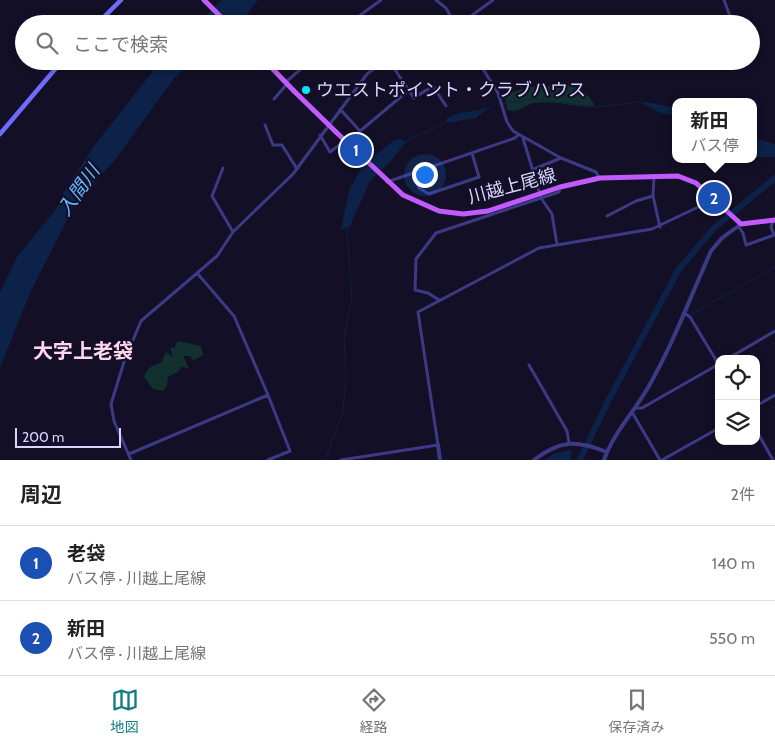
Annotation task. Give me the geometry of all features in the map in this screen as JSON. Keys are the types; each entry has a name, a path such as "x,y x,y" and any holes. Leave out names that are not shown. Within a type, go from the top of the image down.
{"main road":[{"path":"106,15 121,0"},
{"path":"204,0 219,15"},
{"path":"0,134 54,70"},
{"name":"川越上尾線","path":"274,70 387,182 403,195 419,204 439,211 455,213 488,211 540,196 560,187 600,178 654,176 687,178 696,183 739,225"},
{"path":"739,225 774,220"}],"street":[{"path":"360,15 381,0"},
{"path":"436,0 446,8 450,15"},
{"path":"472,15 493,0"},
{"path":"724,0 730,15"},
{"path":"274,99 285,81 299,70"},
{"path":"131,460 114,421 111,404 130,345 140,321 217,256 233,232 256,212 297,169 320,135 372,70"},
{"path":"395,70 415,98 434,86 446,106"},
{"path":"484,70 498,93 509,127 523,138 561,158 596,172 600,178"},
{"path":"320,135 330,152 346,142 409,90"},
{"path":"340,109 360,131"},
{"path":"265,125 273,146 282,145 297,169"},
{"path":"387,182 515,138 518,135"},
{"path":"523,138 540,196 552,214 557,245"},
{"path":"414,173 419,188 429,194 479,177 472,153"},
{"path":"532,170 561,158"},
{"path":"223,168 212,196 233,232"},
{"path":"654,176 653,196 660,227"},
{"path":"440,300 428,293 415,290 416,259 436,233 540,196"},
{"path":"608,216 653,196"},
{"path":"440,460 418,314 440,300 538,248 660,227 713,200"},
{"path":"604,460 606,452 650,384 711,251 722,238 739,225 746,245 774,234 771,227 774,220"},
{"path":"197,273 234,316 290,451 268,460"},
{"path":"684,313 690,317 715,358"},
{"path":"734,355 775,332"},
{"path":"529,365 558,419 567,431 569,443"},
{"path":"633,410 642,408 715,366"},
{"path":"129,454 268,395"},
{"path":"760,404 775,395"},
{"path":"633,410 661,460 715,430"},
{"path":"760,437 773,460"},
{"path":"534,460 551,448 569,443 590,445 606,452"},
{"path":"341,460 438,445"}],"green space":[{"path":"579,85 593,102 594,107 542,102 531,104 515,111 507,109 505,93 511,90 513,92 529,87"},
{"path":"178,341 201,346 203,355 193,361 190,356 183,356 189,368 181,367 179,371 168,377 167,386 163,391 153,389 144,377 145,374 150,367 161,363 166,352 173,357 170,347 174,348"}],"water":[{"path":"222,0 258,0 246,15 207,15"},
{"name":"入間川","path":"154,70 184,70 175,77 115,160 75,204 30,293 0,368 0,292 17,257 56,209 65,190 94,146"},
{"path":"640,102 672,107 672,115 658,112"},
{"path":"499,104 487,109 476,118 446,123 447,118 459,113 480,110"},
{"path":"401,139 406,142 390,162 370,181 350,226 341,230 349,190 363,165 393,141"},
{"path":"757,139 775,144 775,157 757,157"},
{"path":"569,450 572,452 570,460 544,460 554,454"}],"waterway":[{"path":"499,104 533,99 595,107 640,102"},
{"path":"406,141 446,123"},
{"path":"580,460 608,401 679,269 714,228 775,178"},
{"path":"325,460 343,411 346,375 344,337 352,298 347,233 349,227"},
{"path":"692,314 775,267"}],"place":[{"name":"ウエストポイント・クラブハウス","path":"306,90"},
{"name":"老袋","path":"356,150"},
{"name":"新田","path":"714,198"}],"district":[{"name":"大字上老袋","path":"83,351"}]}
